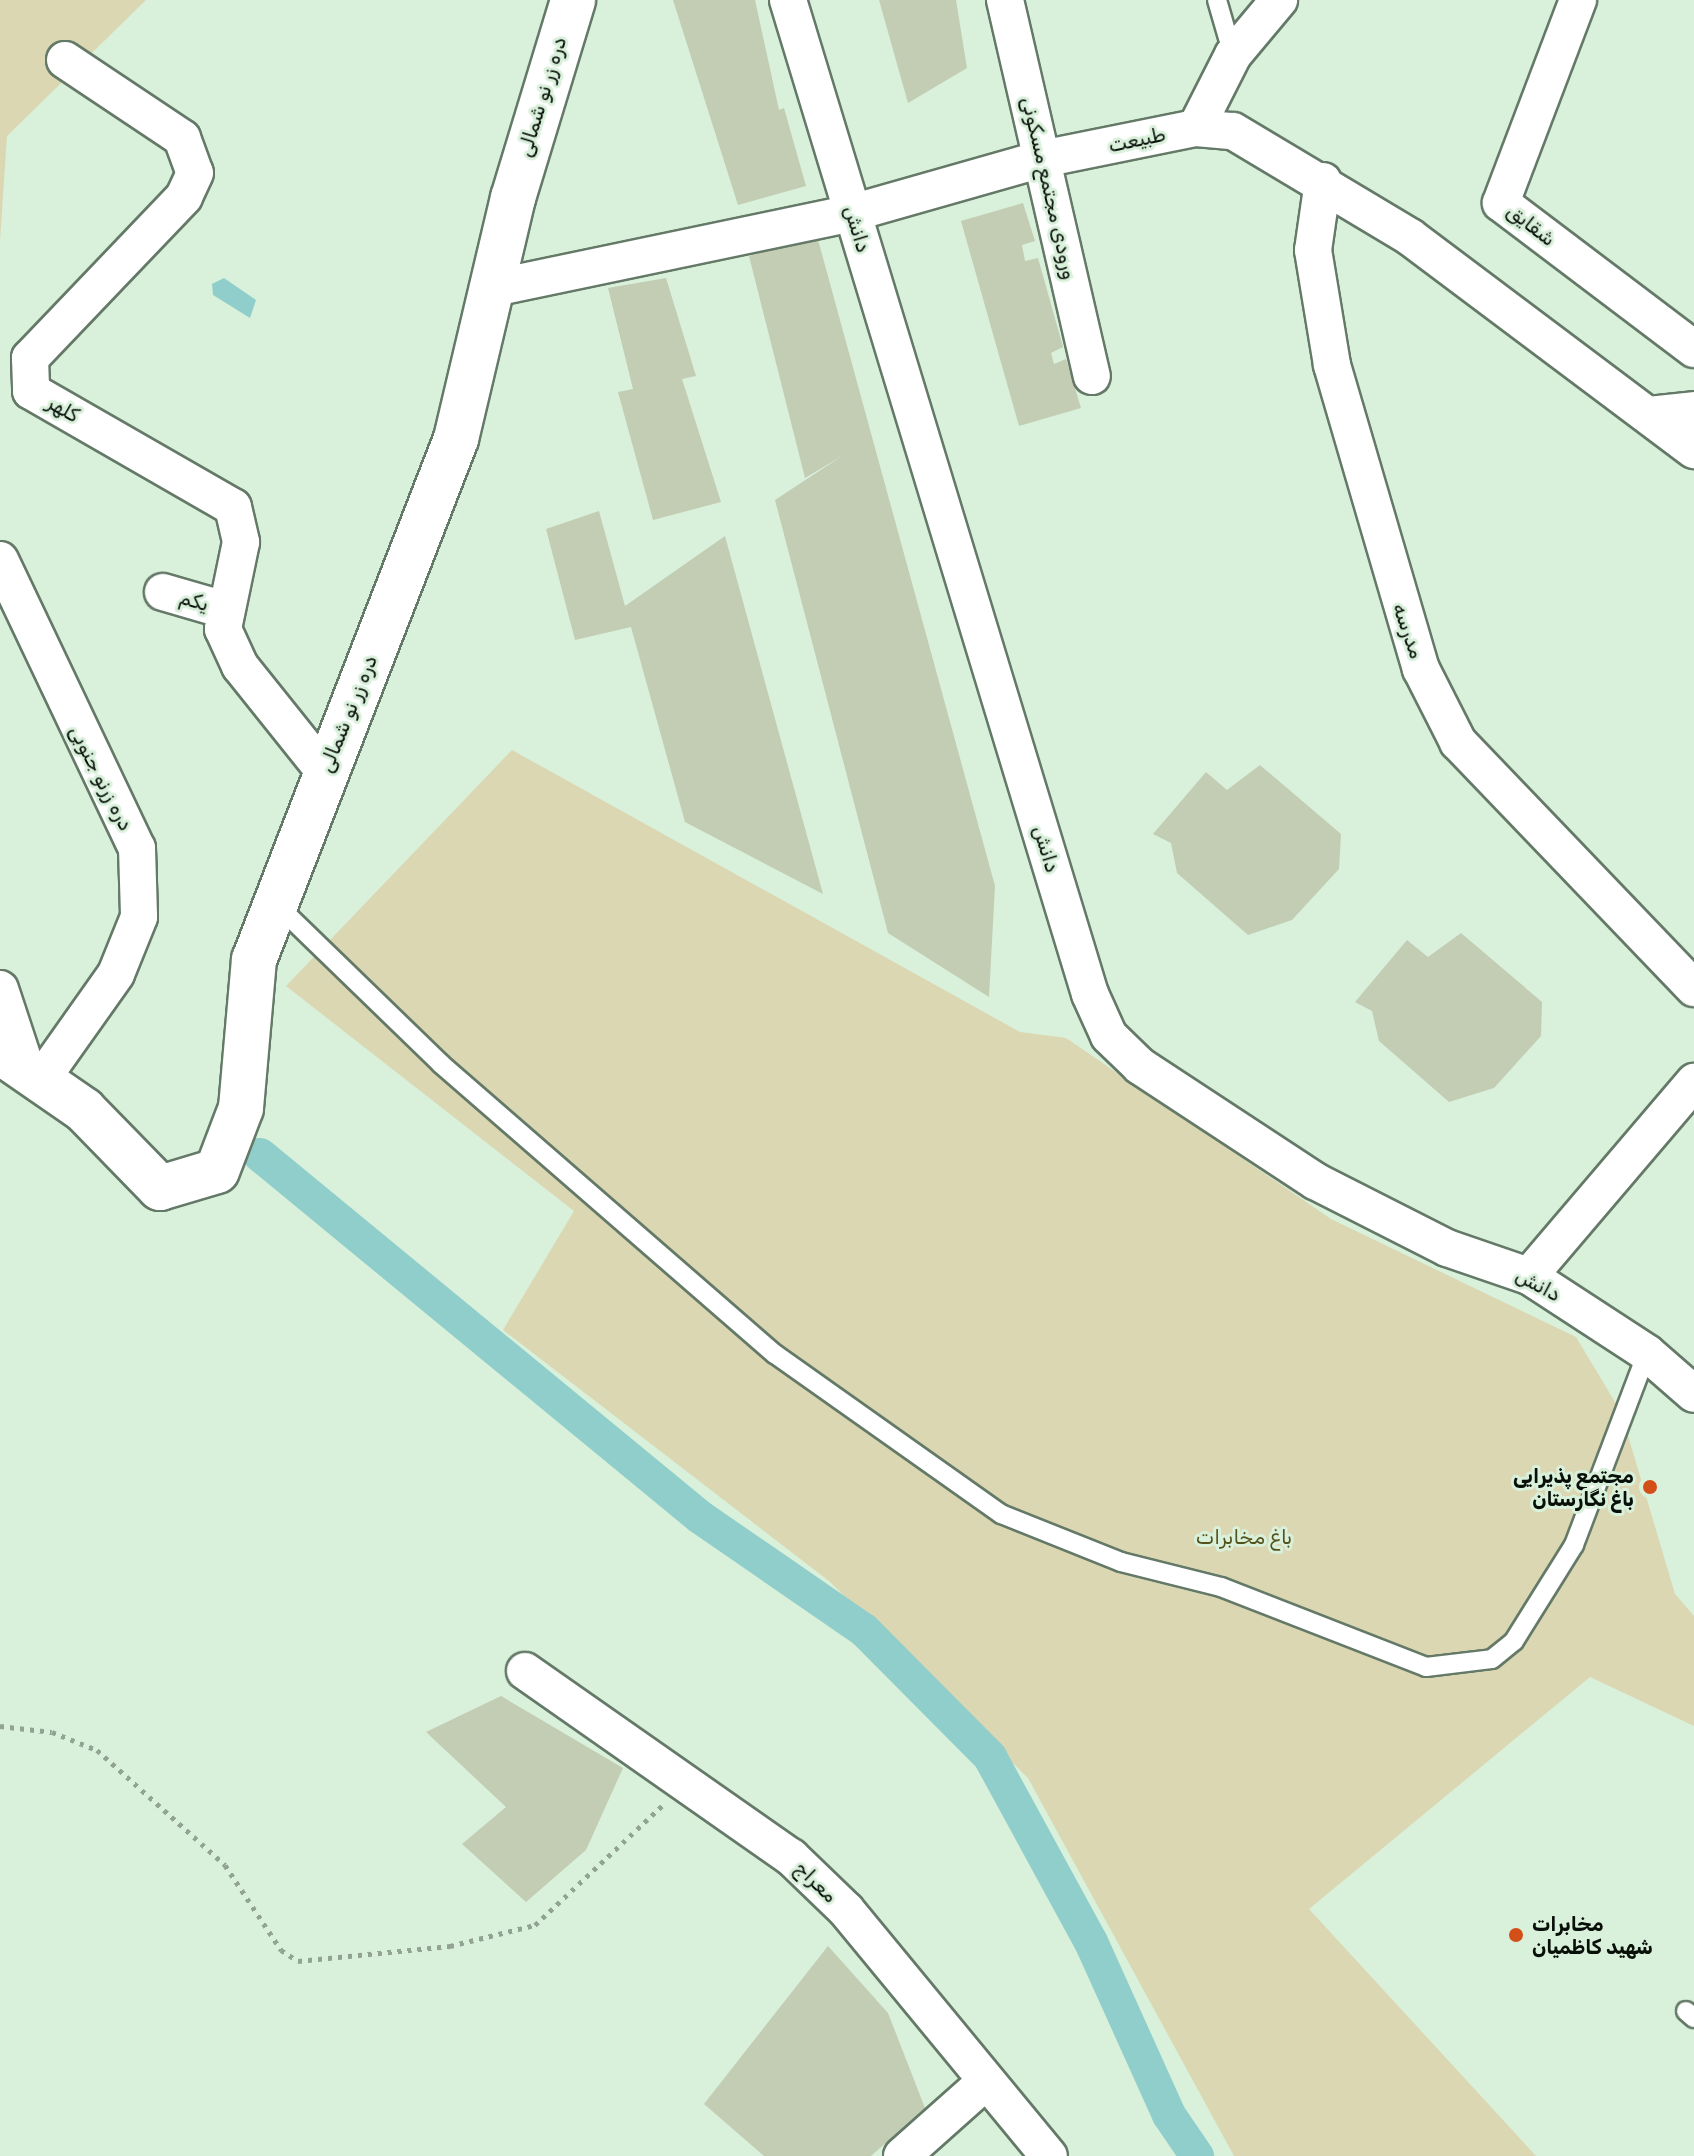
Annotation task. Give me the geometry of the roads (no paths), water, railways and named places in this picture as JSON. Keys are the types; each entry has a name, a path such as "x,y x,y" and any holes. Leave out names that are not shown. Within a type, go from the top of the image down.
{"street":[{"name":"دره زر نو شمالی","path":"22,1064 160,1188 217,1171 241,1108 254,960 456,439 573,0"},
{"name":"دانش","path":"788,0 1109,1036 1140,1066 1315,1181 1447,1248 1529,1276 1647,1353 1694,1394"},
{"name":"ورودی مجتمع مسکونی","path":"1005,0 1092,376"},
{"path":"1196,128 1233,55 1279,0"},
{"name":"شقایق","path":"1578,0 1501,203 1694,349"},
{"name":"کلهر","path":"65,60 182,138 195,173 184,197 30,358 31,391 233,507 241,542 223,629 240,666 325,772"},
{"name":"طبیعت","path":"494,288 852,213 1042,159 1196,128 1262,142 1323,181 1530,321 1694,450"},
{"name":"مدرسه","path":"1323,181 1313,250 1332,365 1421,669 1458,742 1694,988"},
{"path":"1649,415 1694,410"},
{"name":"دره زرنو جنوبی","path":"0,560 137,848 139,917 116,974 22,1064"},
{"name":"یکم","path":"163,592 225,610"},
{"path":"0,989 22,1064"},
{"path":"1529,1276 1694,1082"},
{"name":"معراج","path":"525,1671 791,1857 846,1910 984,2083 1049,2156"},
{"path":"902,2156 984,2083"}],"lane":[{"path":"1217,0 1233,55"},
{"path":"274,903 441,1064 775,1354 1001,1514 1121,1562 1221,1587 1426,1667 1465,1667 1514,1641 1574,1545 1647,1353"}],"water":[{"path":"224,278 256,300 250,318 213,295 212,284"}],"waterway":[{"path":"260,1155 700,1517 864,1630 990,1757 1091,1942 1169,2115 1197,2156"}],"place":[{"name":"مجتمع پذیرایی باغ نگارستان","path":"1650,1487"},
{"name":"مخابرات شهید کاظمیان","path":"1516,1935"}],"park label":[{"name":"باغ مخابرات","path":"1244,1537"}]}
